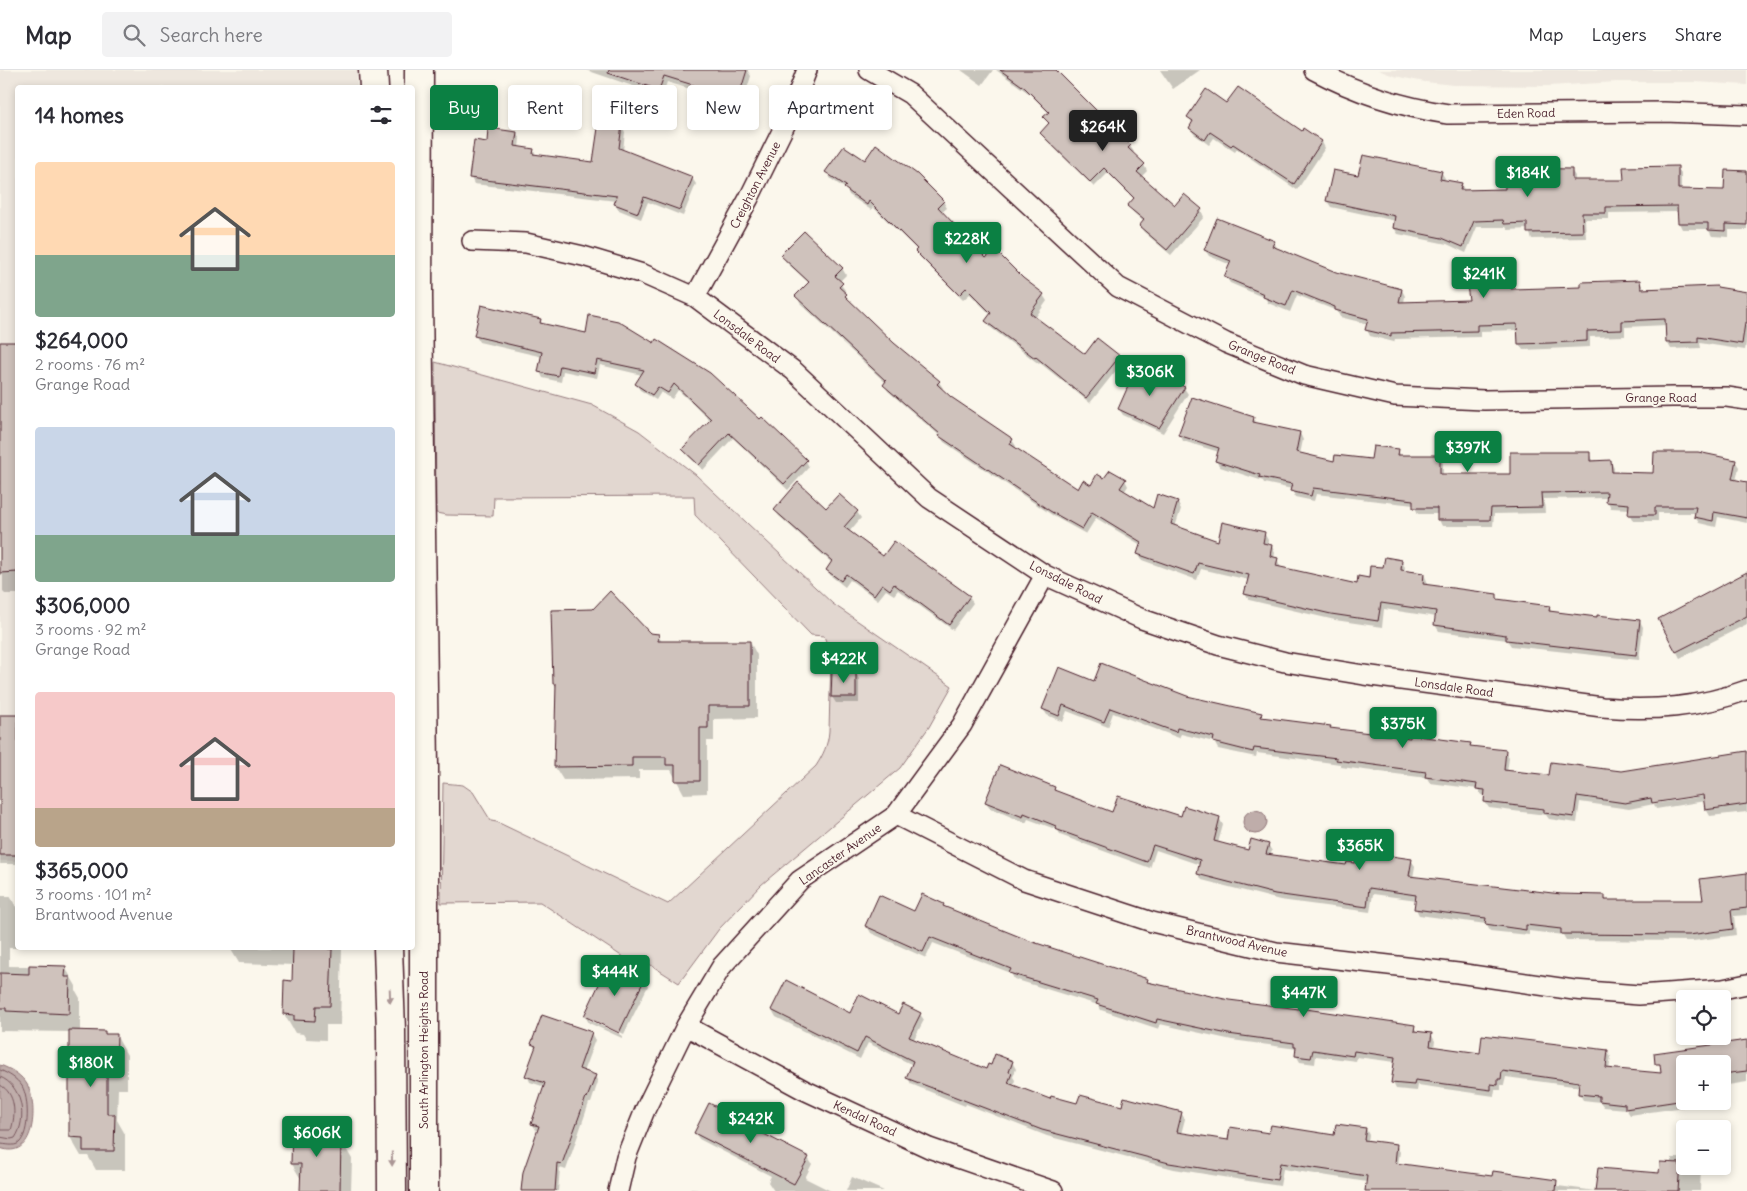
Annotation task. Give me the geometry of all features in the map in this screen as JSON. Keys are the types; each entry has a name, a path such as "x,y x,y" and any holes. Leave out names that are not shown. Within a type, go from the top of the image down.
{"main road":[{"path":"374,70 374,85"},
{"name":"South Arlington Heights Road","path":"419,70 418,297 424,768 424,1191"},
{"path":"388,950 391,1030 392,1191"}],"street":[{"name":"Creighton Avenue","path":"695,297 749,198 788,119 807,70"},
{"name":"Grange Road","path":"869,70 910,94 1118,287 1226,343 1304,375 1395,396 1484,400 1673,397 1727,397 1747,400"},
{"name":"Eden Road","path":"1314,70 1335,82 1373,96 1428,111 1448,114 1664,112 1747,115"},
{"name":"Lonsdale Road","path":"472,241 526,243 583,256 643,274 695,297 794,372 929,498 1045,574 1142,619 1218,646 1269,659 1314,667 1602,708 1662,709 1710,701 1747,690"},
{"name":"Lancaster Avenue","path":"618,1191 626,1157 645,1110 686,1026 722,966 800,880 896,815 962,725 1045,574"},
{"name":"Brantwood Avenue","path":"896,815 1024,880 1152,922 1276,952 1458,973 1574,990 1629,994 1723,989 1747,984"},
{"name":"Kendal Road","path":"686,1026 804,1090 929,1148 1053,1191"}],"shaded area":[{"path":"0,70 357,70 357,85 15,85 15,861 0,861"},
{"path":"1378,70 1747,70 1747,85 1695,82 1617,82 1548,86 1454,85 1394,76"},
{"path":"435,362 592,405 639,431 696,475 833,604 952,686 929,727 900,768 761,885 719,929 679,983 643,960 629,961 540,902 441,903 443,783 463,785 473,792 491,821 497,822 668,904 819,762 829,731 831,655 824,636 811,635 695,515 694,496 494,497 493,516 436,513"}],"water":[{"path":"1255,810 1264,813 1267,822 1264,831 1255,834 1246,831 1243,822 1246,813"},
{"path":"0,1065 16,1073 26,1082 33,1106 31,1130 27,1140 21,1147 12,1150 0,1148"}],"building":[{"path":"609,70 747,70 742,85 693,85 664,76 661,85 644,85 608,73"},
{"path":"1000,70 1056,70 1131,145 1128,148 1145,164 1137,172 1175,205 1184,194 1202,209 1167,250 1139,226 1144,220 1127,206 1134,198 1104,168 1090,182 1040,133 1049,123 1043,117 1049,112 1025,88"},
{"path":"1238,87 1302,131 1303,128 1322,141 1294,184 1233,144 1231,146 1210,132 1205,140 1189,128 1193,121 1187,117 1206,89 1226,103"},
{"path":"488,130 517,132 515,146 534,149 533,154 593,162 598,130 621,130 619,148 693,177 680,210 644,197 638,213 614,204 617,196 469,178 474,140 487,142"},
{"path":"876,144 917,174 944,201 938,207 986,258 995,250 1023,278 1044,294 1030,313 1085,354 1097,338 1120,356 1086,398 1036,357 985,321 991,313 966,288 959,295 869,201 867,205 844,188 846,186 825,172 844,146 865,160"},
{"path":"1363,155 1442,171 1440,179 1462,183 1460,190 1505,189 1504,168 1572,169 1572,180 1624,180 1623,167 1678,166 1678,189 1724,190 1725,170 1747,171 1747,225 1726,224 1726,231 1708,230 1708,223 1678,223 1677,206 1606,207 1606,213 1582,213 1583,232 1527,233 1527,223 1504,224 1503,220 1474,221 1463,247 1442,238 1393,228 1395,216 1326,201 1333,170 1358,175"},
{"path":"1217,218 1275,241 1272,246 1336,272 1402,289 1399,302 1469,300 1466,278 1510,277 1511,289 1581,287 1581,282 1640,280 1641,289 1717,286 1747,292 1747,323 1745,323 1742,344 1698,337 1698,342 1666,343 1665,319 1622,321 1622,330 1587,331 1587,341 1518,344 1517,324 1477,325 1477,331 1391,333 1391,336 1365,330 1368,319 1335,310 1335,307 1293,290 1286,306 1263,297 1264,294 1224,277 1231,261 1204,250"},
{"path":"804,231 843,268 835,276 843,283 839,287 847,294 845,296 894,343 940,381 937,384 951,397 1013,439 1010,444 1078,489 1083,480 1091,485 1097,474 1104,478 1110,470 1126,479 1120,488 1153,508 1157,494 1178,501 1171,524 1218,541 1222,522 1265,532 1263,543 1272,545 1270,556 1278,558 1276,566 1357,584 1358,576 1369,578 1370,566 1383,567 1385,557 1402,560 1401,570 1424,573 1423,584 1497,594 1497,599 1550,606 1549,611 1640,620 1636,655 1506,640 1506,635 1434,625 1436,611 1381,603 1378,621 1331,614 1244,594 1249,575 1198,563 1194,574 1137,554 1141,542 1092,512 1082,529 1050,511 939,436 940,434 883,385 886,381 795,296 809,282 780,255"},
{"path":"481,305 541,319 540,323 586,333 589,315 618,321 654,343 656,339 710,373 760,419 762,417 807,460 784,484 729,433 699,465 682,449 711,419 674,384 668,393 658,387 652,395 635,384 644,370 597,360 594,373 560,366 558,376 538,372 542,352 474,336"},
{"path":"0,342 15,342 15,572 0,573"},
{"path":"1137,366 1185,387 1159,428 1118,409"},
{"path":"1192,397 1254,417 1253,422 1300,432 1296,452 1334,461 1335,455 1371,459 1373,446 1399,449 1398,455 1440,455 1440,474 1510,474 1510,452 1590,452 1590,461 1611,460 1612,472 1653,473 1654,452 1698,452 1736,460 1732,479 1747,482 1747,518 1714,512 1713,521 1694,517 1696,507 1655,507 1655,515 1628,515 1629,504 1606,502 1607,492 1541,493 1542,507 1491,508 1490,520 1437,520 1437,508 1413,508 1413,500 1313,488 1311,496 1290,491 1292,484 1259,477 1260,475 1215,461 1219,448 1178,435"},
{"path":"798,482 826,508 839,494 858,511 844,527 883,556 894,541 970,596 949,625 894,584 890,590 882,584 874,595 846,574 841,581 826,570 832,561 774,510"},
{"path":"1747,572 1747,616 1676,652 1658,619"},
{"path":"610,591 650,633 659,634 658,641 750,641 750,706 708,706 708,728 700,728 700,781 675,781 675,765 666,765 666,757 632,757 632,766 554,767 556,684 553,684 551,610 593,609"},
{"path":"1101,663 1187,696 1262,713 1261,717 1410,738 1410,735 1471,743 1470,746 1506,750 1504,770 1549,775 1551,762 1621,771 1747,751 1747,804 1705,810 1703,795 1652,803 1651,798 1625,803 1577,796 1574,817 1544,813 1544,809 1484,802 1485,790 1476,789 1477,784 1425,777 1426,772 1336,760 1337,758 1254,748 1253,752 1213,742 1214,737 1177,728 1176,732 1110,708 1104,722 1063,705 1059,716 1042,709 1059,667 1094,681"},
{"path":"832,671 856,671 856,697 831,697"},
{"path":"0,715 15,715 15,855 0,855"},
{"path":"1000,765 1055,787 1054,790 1112,812 1118,796 1181,816 1184,806 1220,817 1214,841 1248,850 1251,839 1269,844 1266,854 1346,865 1347,862 1355,863 1357,851 1412,859 1409,876 1561,894 1605,895 1605,900 1703,900 1700,879 1747,873 1747,908 1731,910 1733,929 1689,935 1561,934 1561,929 1526,925 1526,930 1485,924 1486,918 1414,909 1416,895 1369,888 1367,907 1275,894 1197,874 1200,860 1153,845 1147,862 1055,829 1056,826 1024,813 1023,817 985,802"},
{"path":"922,894 944,904 943,906 1030,941 1148,979 1147,982 1229,1000 1415,1025 1414,1031 1432,1033 1430,1046 1480,1053 1482,1035 1608,1050 1606,1068 1661,1073 1660,1064 1655,1064 1654,1053 1711,1045 1731,1045 1731,1042 1747,1040 1747,1071 1731,1073 1731,1055 1676,1055 1676,1101 1625,1109 1625,1104 1599,1101 1599,1096 1578,1094 1579,1082 1502,1071 1501,1079 1498,1079 1498,1085 1491,1084 1491,1090 1415,1080 1414,1085 1391,1083 1395,1057 1354,1051 1353,1056 1313,1050 1311,1058 1295,1056 1296,1047 1294,1047 1294,1043 1228,1034 1157,1019 1156,1023 1096,1004 1098,1000 1009,973 1011,969 930,937 923,952 865,926 879,895 914,911"},
{"path":"293,950 332,950 330,1006 316,1006 315,1021 294,1020 294,1015 283,1014 284,980 292,981"},
{"path":"610,961 645,978 619,1033 584,1016"},
{"path":"29,965 66,966 65,977 70,977 69,1014 6,1011 6,1008 0,1008 0,973 29,974"},
{"path":"786,980 850,1013 859,994 898,1014 903,1004 921,1013 909,1037 986,1069 988,1064 991,1065 995,1054 1013,1061 1009,1072 1012,1073 1008,1083 1050,1099 1051,1096 1077,1103 1080,1095 1122,1106 1124,1097 1182,1112 1177,1132 1228,1140 1230,1127 1269,1133 1271,1125 1334,1135 1336,1124 1366,1128 1364,1140 1397,1144 1395,1163 1492,1176 1493,1171 1557,1180 1556,1191 1365,1191 1367,1176 1280,1163 1277,1180 1169,1163 1042,1130 906,1078 913,1061 865,1037 857,1053 771,1010"},
{"path":"542,1015 592,1032 579,1069 596,1075 562,1164 557,1163 555,1191 521,1191 523,1172 539,1126 531,1124 545,1083 525,1076 536,1046 531,1044"},
{"path":"69,1030 105,1031 105,1034 117,1034 116,1070 107,1070 107,1114 115,1114 114,1151 83,1151 83,1138 69,1137"},
{"path":"709,1103 809,1157 794,1184 694,1133"},
{"path":"304,1123 326,1124 325,1138 341,1139 340,1191 300,1191 301,1164 291,1164 292,1127 304,1127"},
{"path":"1660,1162 1676,1163 1676,1175 1679,1175 1678,1191 1595,1191 1598,1168 1659,1173"}]}
